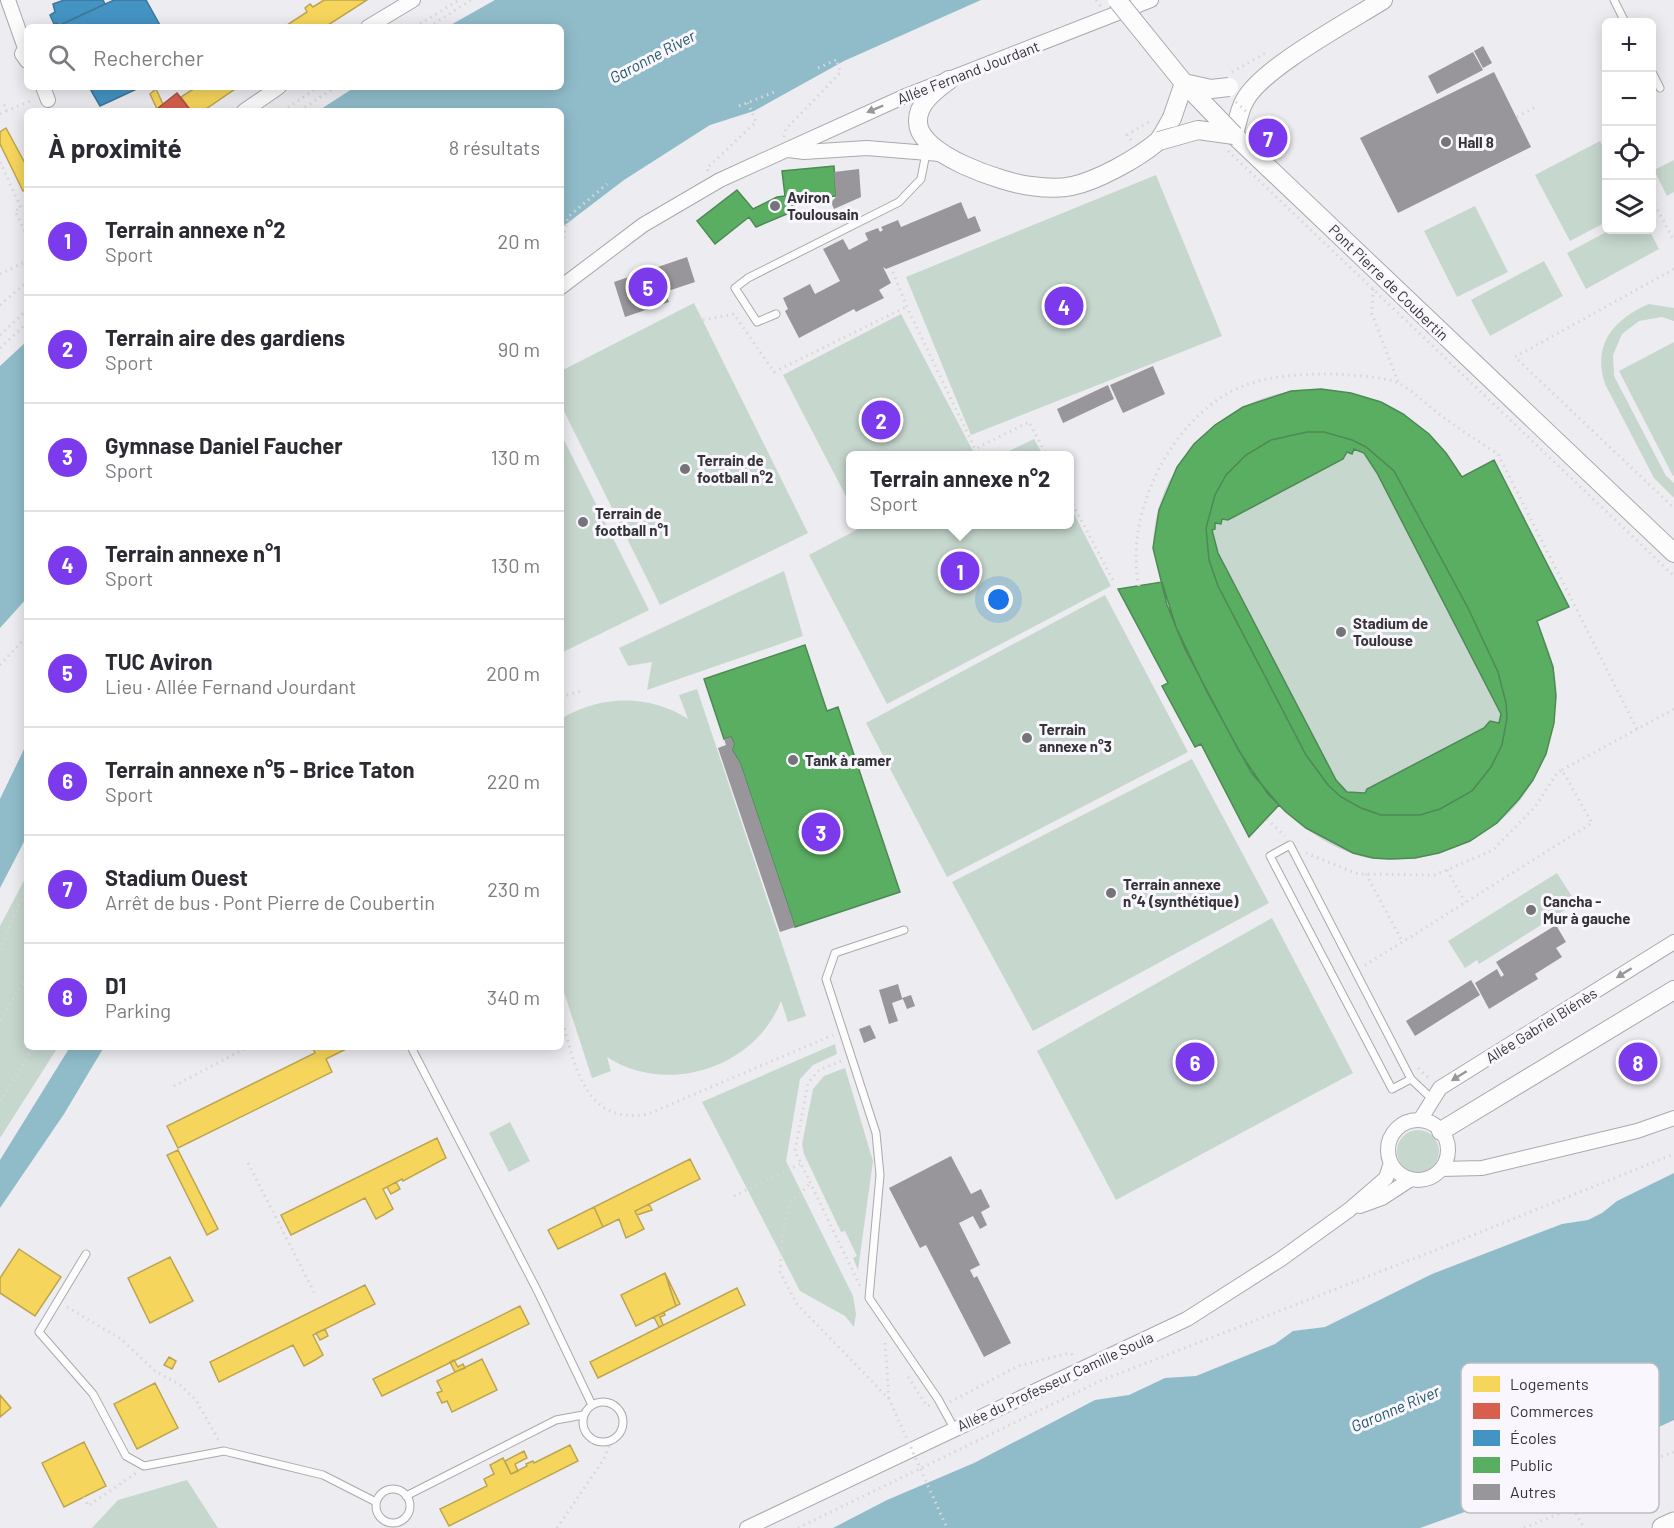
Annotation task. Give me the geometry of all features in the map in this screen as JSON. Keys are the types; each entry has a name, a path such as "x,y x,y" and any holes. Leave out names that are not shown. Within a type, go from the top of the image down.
{"main road":[{"path":"1159,141 1176,107 1184,83 1211,89 1229,87 1269,62 1383,0"},
{"name":"Pont Pierre de Coubertin","path":"1119,6 1231,141 1674,553"},
{"path":"949,80 926,101 917,122 933,153 1006,181 1053,188 1073,186 1094,178 1159,141 1198,130 1231,141 1244,101 1269,62"},
{"path":"1441,1131 1674,990"},
{"path":"1664,1528 1674,1523"}],"street":[{"path":"8,0 24,45"},
{"path":"13,0 24,31"},
{"path":"374,24 413,0"},
{"name":"Allée Fernand Jourdant","path":"564,285 643,225 714,184 788,150 805,139 949,80 1119,6 1151,0"},
{"path":"248,108 275,90"},
{"name":"Allée Fernand Jourdant","path":"788,150 804,152 867,148 933,153"},
{"name":"Allée Gabriel Biénès","path":"1420,1120 1440,1088 1674,942"},
{"path":"1441,1169 1448,1150 1441,1131 1420,1120 1400,1125 1393,1133 1388,1153 1391,1163 1403,1176 1411,1179 1427,1179 1441,1169 1482,1168 1637,1131 1674,1118"},
{"name":"Allée du Professeur Camille Soula","path":"747,1528 954,1428 1098,1364 1187,1319 1281,1259 1349,1210 1386,1178 1391,1163"},
{"name":"Allée du Professeur Camille Soula","path":"1349,1210 1382,1198 1411,1179"}],"lane":[{"path":"1614,0 1623,18"},
{"path":"1119,6 1188,98 1231,141"},
{"path":"1656,80 1660,88"},
{"path":"776,314 757,322 735,288 748,278 899,202 921,179 933,153"},
{"path":"1411,1078 1392,1089 1270,856 1290,845 1411,1078 1432,1099"},
{"path":"904,930 836,953 826,979 876,1133 880,1175 869,1298 942,1406 954,1428"},
{"path":"413,1050 538,1292 592,1405"},
{"path":"86,1254 39,1332 93,1394 126,1456 144,1466 224,1451 323,1475 376,1502 381,1518 392,1522 403,1519"},
{"path":"609,1402 621,1412 623,1428 611,1441 600,1442 587,1435 582,1422 583,1415 592,1405 609,1402"},
{"path":"406,1496 555,1420 583,1415"},
{"path":"376,1502 386,1490 397,1489 406,1496 410,1505 403,1519 406,1528"}],"path":[{"path":"420,24 459,0"},
{"path":"434,24 471,0"},
{"path":"788,150 783,135 786,129 841,72 837,60 818,68"},
{"path":"1236,70 1269,62"},
{"path":"287,108 314,90"},
{"path":"304,108 331,90"},
{"path":"739,106 777,91"},
{"path":"0,114 46,94"},
{"path":"714,184 707,168 756,122 748,103"},
{"path":"4,104 6,111"},
{"path":"1516,117 1537,106"},
{"path":"1131,140 1127,135 1146,123"},
{"path":"1231,141 1674,576"},
{"path":"0,162 21,207 15,211 24,230"},
{"path":"564,236 568,217 607,184"},
{"path":"1656,207 1674,241"},
{"path":"0,274 24,262"},
{"path":"1674,269 1515,357 1674,508"},
{"path":"893,272 907,307 975,449 1029,423 1044,451"},
{"path":"0,305 24,285"},
{"path":"703,320 734,314 774,372 907,307"},
{"path":"0,335 24,313"},
{"path":"0,348 24,326"},
{"path":"1138,586 1134,566 1138,527 1150,483 1181,436 1209,406 1245,385 1290,374 1349,375 1398,383 1456,428 1498,454 1637,729"},
{"path":"1074,507 1114,582"},
{"path":"0,665 24,639"},
{"path":"564,696 581,691"},
{"path":"1302,851 1358,874 1435,875 1493,850 1535,807 1557,773 1674,709"},
{"path":"1355,971 1592,823 1562,770"},
{"path":"1267,819 1293,843"},
{"path":"1447,870 1465,903"},
{"path":"1366,874 1402,942"},
{"path":"0,950 24,893"},
{"path":"0,1020 24,982"},
{"path":"564,1028 576,1073 588,1095 620,1115 636,1116 648,1114 843,1030"},
{"path":"0,1101 32,1050"},
{"path":"174,1086 242,1050"},
{"path":"851,1057 819,1070 808,1083 795,1151 855,1279 869,1298"},
{"path":"798,1528 1100,1381 1674,1154"},
{"path":"248,1163 314,1292"},
{"path":"734,1196 800,1164"},
{"path":"809,1185 789,1203 783,1232 780,1272 797,1304 888,1399 947,1528"},
{"path":"58,1301 121,1339 154,1371 179,1384 196,1400 224,1451"},
{"path":"885,1343 888,1399"},
{"path":"942,1406 1018,1366 1069,1353 1098,1364"},
{"path":"557,1528 604,1459 611,1441"},
{"path":"1659,1457 1674,1452"},
{"path":"84,1497 88,1506 130,1480 144,1466"},
{"path":"1524,1528 1561,1513"},
{"path":"1576,1513 1584,1528"}],"shaded area":[{"path":"1600,141 1602,145 1602,224 1570,241 1535,175"},
{"path":"1674,160 1674,192 1667,196 1656,174 1656,169"},
{"path":"1156,175 1222,336 971,435 906,277"},
{"path":"1475,206 1508,272 1457,297 1424,231"},
{"path":"1603,234 1651,234 1659,249 1586,289 1567,253"},
{"path":"1544,261 1563,296 1490,336 1471,300"},
{"name":"Terrain de football n°2","path":"694,303 808,533 660,605 564,411 564,369"},
{"path":"1649,304 1674,308 1674,321 1662,317 1639,321 1622,334 1613,355 1614,376 1666,476 1674,483 1674,498 1654,478 1605,384 1602,370 1601,357 1604,345 1616,325"},
{"path":"901,314 973,451 846,451 846,496 783,375"},
{"path":"1674,342 1674,475 1673,476 1619,371"},
{"name":"Stadium de Toulouse","path":"1321,389 1366,398 1403,415 1434,440 1462,476 1494,460 1569,607 1537,622 1554,667 1556,696 1533,780 1521,799 1486,831 1443,851 1420,857 1396,860 1361,857 1336,847 1310,832 1279,806 1249,837 1201,745 1195,747 1162,686 1168,683 1118,589 1161,582 1153,546 1162,497 1187,454 1204,435 1244,407 1267,397 1300,390"},
{"path":"1034,439 1041,451 1009,451"},
{"name":"Terrain de football n°1","path":"564,440 649,610 564,652"},
{"path":"1074,514 1111,586 887,704 809,555 858,529 1074,529"},
{"path":"784,571 803,636 647,690 652,662 628,666 619,648"},
{"name":"Terrain annexe n°3","path":"1105,595 1188,752 947,877 866,723"},
{"path":"697,689 806,1016 788,1022 781,1001 769,1024 751,1044 707,1069 682,1074 656,1074 631,1069 607,1057 611,1071 592,1078 564,992 564,717 592,705 624,701 657,705 688,719 679,695"},
{"name":"Terrain annexe n°4 (synthétique)","path":"1192,759 1269,903 1033,1031 952,882"},
{"name":"Cancha - Mur à gauche","path":"1557,873 1576,903 1479,964 1477,960 1465,968 1448,941"},
{"path":"24,881 24,1050 56,1050 0,1138 0,926"},
{"path":"1272,918 1353,1073 1116,1200 1037,1051"},
{"path":"835,1044 837,1054 813,1065 800,1079 786,1161 853,1296 856,1314 854,1327 845,1316 800,1291 702,1102"},
{"path":"845,1068 873,1161 858,1270 853,1258 857,1256 845,1231 841,1232 804,1154 802,1144 813,1089 824,1076"},
{"path":"510,1122 530,1161 509,1172 489,1133"},
{"path":"1418,1130 1426,1131 1433,1136 1438,1143 1438,1159 1433,1166 1426,1171 1418,1172 1410,1171 1403,1166 1398,1159 1397,1151 1398,1143 1403,1136 1410,1131"},
{"path":"187,1480 218,1528 92,1528 118,1500"}],"water":[{"name":"Garonne River","path":"495,0 981,0 844,61 754,111 710,125 624,180 564,226 564,108 323,108 350,90 564,90 564,24 452,24"},
{"path":"24,344 24,601 0,628 0,366"},
{"path":"24,749 24,842 0,888 0,799"},
{"path":"68,1050 102,1050 64,1114 0,1208 0,1160"},
{"name":"Garonne River","path":"1674,1173 1674,1420 1659,1427 1659,1363 1461,1363 1462,1513 1420,1528 833,1528 887,1500 974,1463 1095,1400 1129,1395 1165,1378 1196,1376 1275,1344 1293,1331 1325,1327 1432,1274 1562,1224 1588,1220 1602,1213 1617,1201"}],"building: Logements":[{"path":"324,0 367,0 330,24 289,24 307,12 305,8 310,4 313,7"},
{"path":"156,90 163,104 157,108 150,94"},
{"path":"192,90 234,90 207,108 189,108 181,97"},
{"path":"6,128 24,161 23,191 0,144 0,132"},
{"path":"314,1050 344,1050 326,1059 332,1072 178,1148 167,1126 315,1053"},
{"path":"437,1138 446,1158 383,1189 393,1209 376,1219 365,1198 291,1235 281,1215"},
{"path":"178,1150 218,1229 207,1235 167,1155"},
{"path":"690,1159 700,1179 635,1211 644,1229 626,1238 619,1219 603,1227 594,1207"},
{"path":"396,1182 400,1189 391,1194 387,1187"},
{"path":"649,1204 652,1210 637,1215 635,1211"},
{"path":"594,1207 603,1227 558,1249 548,1230"},
{"path":"19,1249 61,1277 35,1316 0,1293 0,1278"},
{"path":"170,1257 193,1301 150,1323 128,1278"},
{"path":"665,1273 676,1306 636,1326 621,1295"},
{"path":"665,1273 680,1304 676,1306 670,1289"},
{"path":"365,1285 375,1304 313,1335 323,1355 304,1366 293,1345 219,1382 210,1362"},
{"path":"737,1288 745,1305 598,1378 590,1362"},
{"path":"520,1306 529,1324 382,1396 373,1379"},
{"path":"664,1312 665,1315 660,1317 663,1325 659,1327 654,1317"},
{"path":"325,1329 328,1336 320,1340 316,1333"},
{"path":"169,1357 176,1361 172,1369 164,1365"},
{"path":"482,1359 497,1390 452,1412 447,1401 442,1403 437,1393 442,1391 437,1381"},
{"path":"454,1360 458,1367 463,1364 465,1368 455,1372 450,1362"},
{"path":"155,1383 178,1428 137,1449 114,1404"},
{"path":"0,1395 11,1408 0,1417"},
{"path":"84,1442 106,1486 64,1507 42,1463"},
{"path":"570,1445 578,1461 449,1526 440,1509 487,1486 484,1479 494,1474 490,1465 503,1458 511,1474 527,1466 526,1464 533,1461 534,1463"},
{"path":"524,1451 527,1458 515,1464 518,1471 511,1474 505,1461"}],"building: Commerces":[{"path":"177,93 189,108 158,108"}],"building: Écoles":[{"path":"64,0 103,0 105,4 62,24 54,24 50,15 55,12 53,4"},
{"path":"114,0 146,0 159,24 62,24"},
{"path":"91,90 135,90 100,106"}],"building: Public":[{"name":"Aviron Toulousain","path":"834,166 836,196 793,199 794,211 756,227 749,217 715,244 697,221 737,190 753,209 777,197 785,196 782,171"},
{"path":"1321,389 1351,393 1381,402 1403,414 1429,434 1446,453 1462,477 1494,460 1569,607 1537,621 1553,667 1556,696 1554,723 1546,754 1533,780 1497,823 1470,841 1439,853 1415,858 1390,859 1353,853 1306,828 1286,812 1268,794 1239,751 1185,649 1167,605 1153,548 1159,510 1177,467 1194,444 1215,425 1243,407 1291,391","holes":["1307,432 1324,432 1352,440 1366,447 1394,471 1468,608 1498,672 1506,703 1507,718 1502,745 1491,767 1472,791 1440,809 1420,815 1381,815 1361,808 1341,797 1328,785 1306,755 1218,586 1209,560 1206,528 1215,495 1226,475 1246,455 1271,440"]},
{"path":"1307,432 1324,432 1352,440 1366,447 1394,471 1468,608 1498,672 1506,703 1507,718 1502,745 1491,767 1472,791 1440,809 1420,815 1381,815 1361,808 1341,797 1328,785 1306,755 1218,586 1209,560 1206,528 1215,495 1226,475 1246,455 1271,440","holes":["1354,449 1364,453 1377,473 1501,714 1499,723 1490,721 1484,728 1367,789 1365,793 1347,792 1336,780 1218,553 1212,530 1215,529 1215,523 1221,524 1222,519 1228,520 1343,459 1347,452 1352,454"]},
{"path":"1162,582 1176,627 1207,692 1251,772 1279,805 1249,837 1201,744 1195,747 1162,686 1168,683 1118,589"},
{"path":"805,645 827,711 838,707 900,892 795,927 740,763 732,750 734,744 731,737 724,739 704,679"}],"building: Autres":[{"path":"1483,46 1492,63 1483,68 1474,51"},
{"path":"1473,52 1483,70 1437,94 1428,76"},
{"name":"Hall 8","path":"1494,72 1531,147 1398,213 1360,138"},
{"path":"859,169 861,197 834,209 831,202 836,197 834,172"},
{"path":"961,202 968,219 975,216 981,231 886,269 883,267 891,283 879,290 884,298 856,312 854,309 799,338 785,311 788,309 783,298 810,284 815,294 840,281 823,249 843,239 849,250 868,240 865,233 878,228 880,232 883,230 881,227 898,220 901,227"},
{"path":"687,257 695,282 665,292 669,302 625,317 614,282"},
{"path":"1153,366 1165,394 1123,413 1110,385"},
{"path":"1108,385 1114,399 1063,423 1057,409"},
{"path":"731,737 734,744 732,750 740,763 795,927 780,932 718,748 726,745 724,739"},
{"path":"1556,925 1566,942 1556,948 1562,957 1535,974 1538,979 1489,1009 1475,983 1497,969 1501,977 1504,975 1496,962"},
{"path":"1471,980 1480,995 1415,1036 1406,1021"},
{"path":"898,984 902,998 911,995 915,1006 907,1009 903,999 892,1003 898,1021 889,1024 879,990"},
{"path":"870,1025 876,1038 864,1043 859,1029"},
{"path":"951,1156 971,1194 981,1189 990,1207 981,1212 987,1225 980,1229 973,1216 959,1223 980,1265 970,1270 974,1278 977,1276 1011,1343 984,1357 926,1245 920,1248 889,1188"}],"place":[{"name":"Stadium Ouest","path":"1268,138"},
{"name":"Hall 8","path":"1446,142"},
{"name":"Aviron Toulousain","path":"775,206"},
{"name":"TUC Aviron","path":"648,287"},
{"name":"Terrain annexe n°1","path":"1064,306"},
{"name":"Terrain aire des gardiens","path":"881,420"},
{"name":"Terrain de football n°2","path":"685,469"},
{"name":"Terrain de football n°1","path":"583,522"},
{"name":"Terrain annexe n°2","path":"960,571"},
{"name":"Stadium de Toulouse","path":"1341,632"},
{"name":"Terrain annexe n°3","path":"1027,738"},
{"name":"Tank à ramer","path":"793,760"},
{"name":"Gymnase Daniel Faucher","path":"821,832"},
{"name":"Terrain annexe n°4 (synthétique)","path":"1111,893"},
{"name":"Cancha - Mur à gauche","path":"1531,910"},
{"name":"Terrain annexe n°5 - Brice Taton","path":"1195,1062"},
{"name":"D1","path":"1638,1062"}]}
